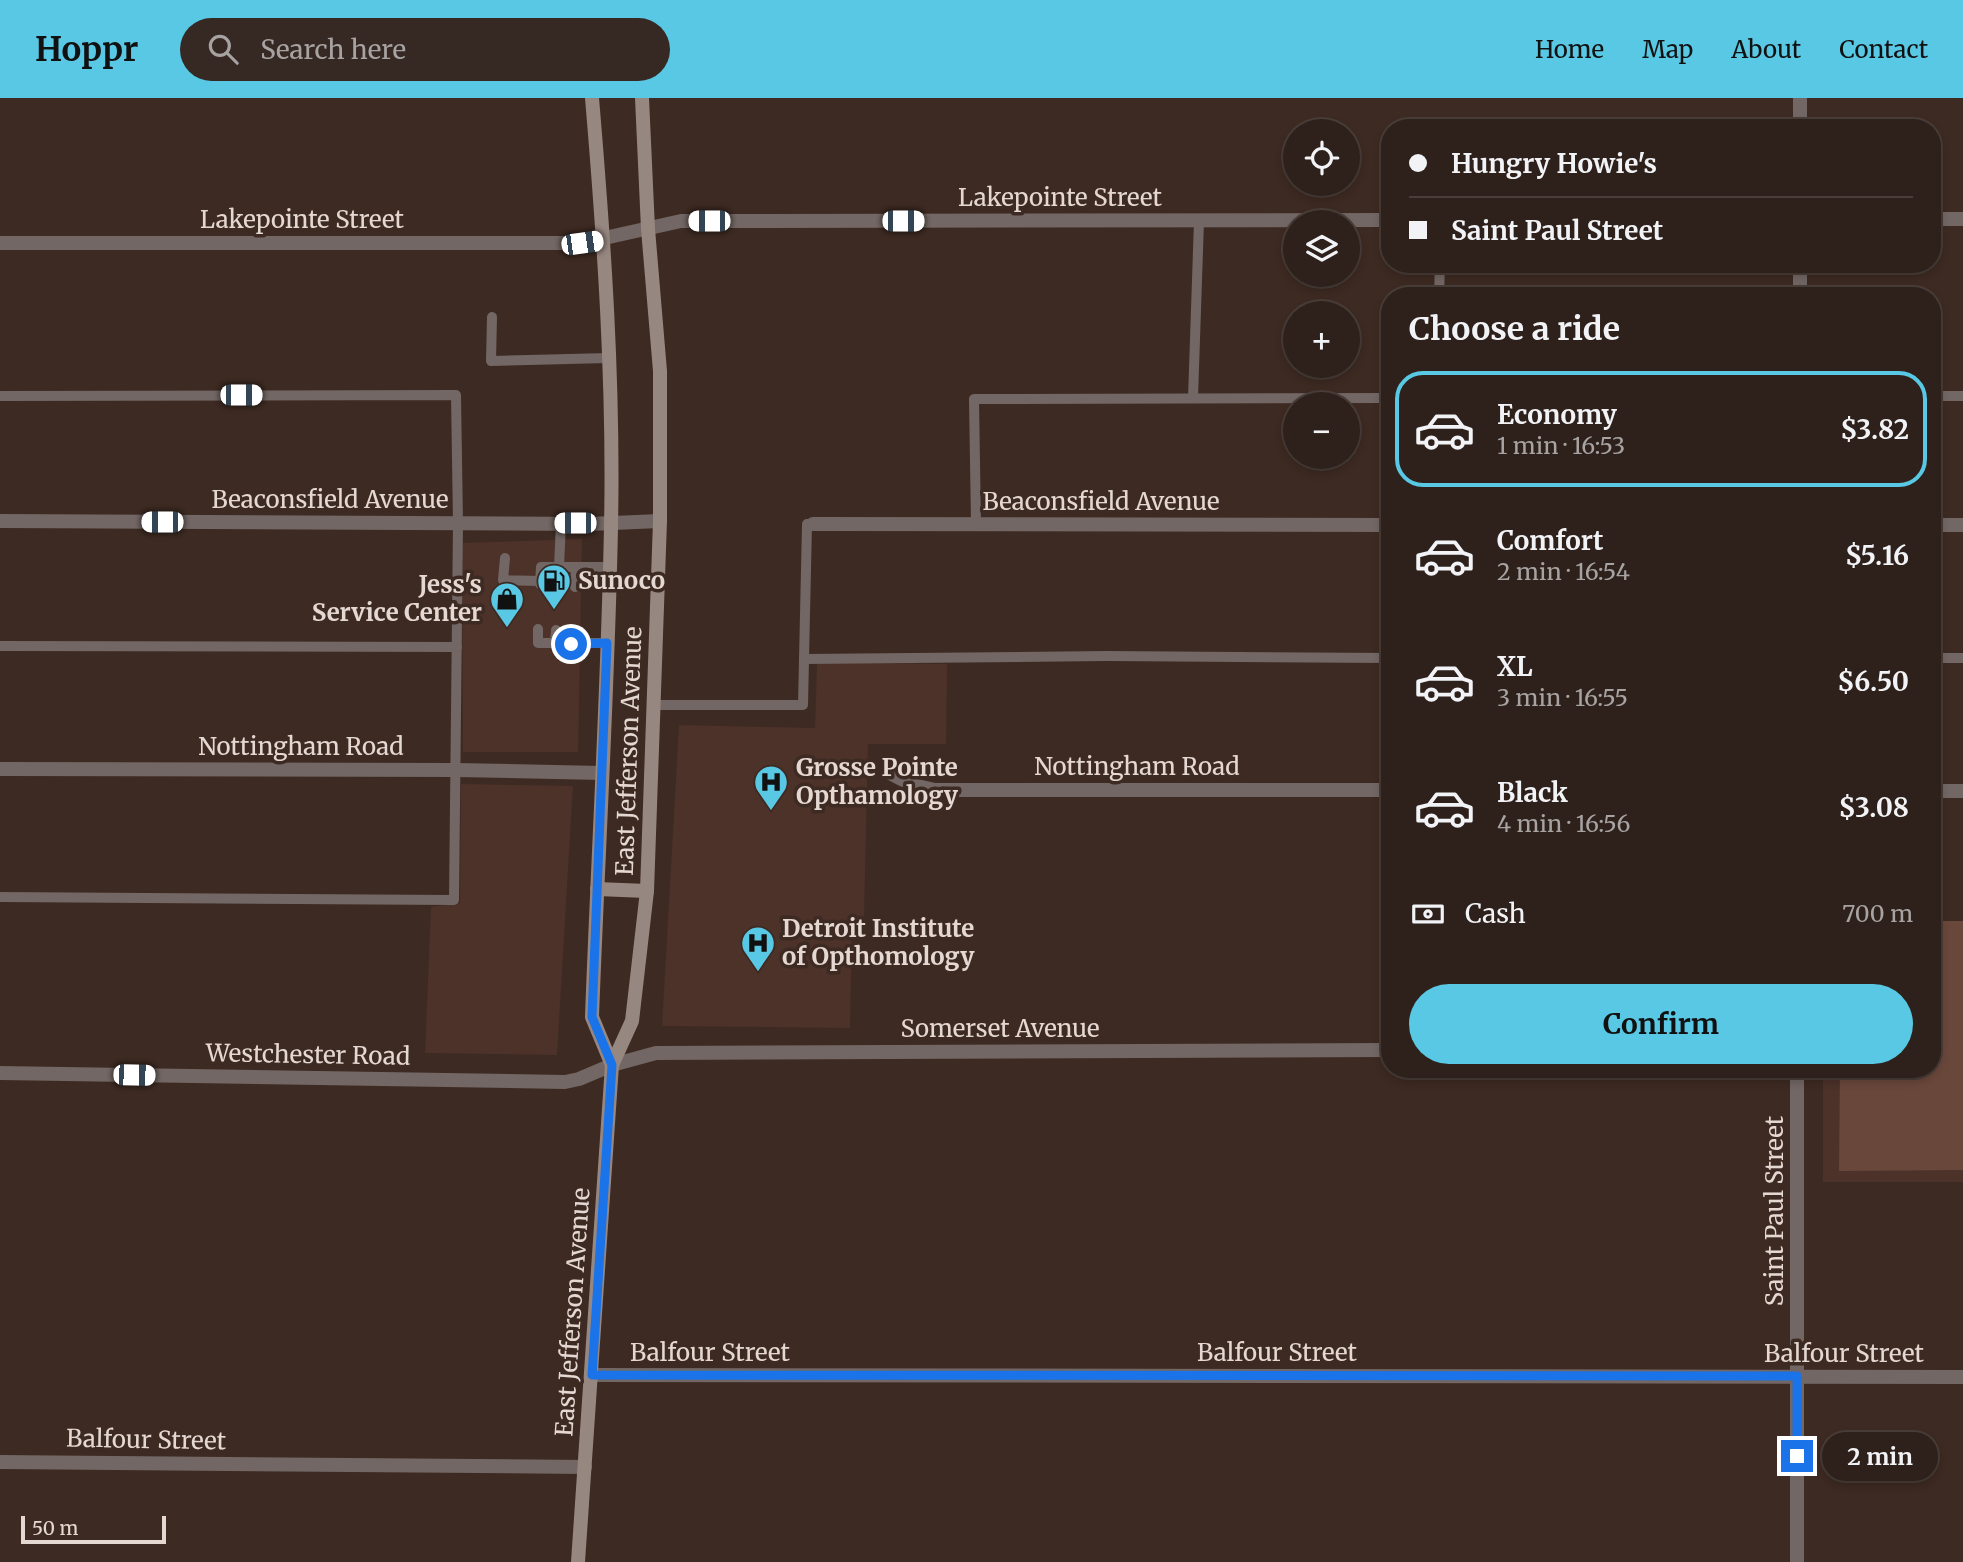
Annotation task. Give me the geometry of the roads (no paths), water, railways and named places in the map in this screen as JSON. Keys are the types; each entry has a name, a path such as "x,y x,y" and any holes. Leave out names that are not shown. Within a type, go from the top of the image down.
{"main road":[{"name":"East Jefferson Avenue","path":"592,98 604,240 611,524 592,1017 612,1065"},
{"name":"East Jefferson Avenue","path":"578,1562 612,1065 632,1021 646,891 660,521 660,372 648,229 642,98"},
{"path":"597,889 646,891"}],"street":[{"path":"1800,98 1800,119"},
{"path":"1941,219 1963,219"},
{"name":"Lakepointe Street","path":"0,243 582,243 681,221 1381,220"},
{"name":"Beaconsfield Avenue","path":"0,521 611,524 660,521"},
{"name":"Beaconsfield Avenue","path":"813,524 1381,525"},
{"path":"1941,525 1963,525"},
{"name":"Nottingham Road","path":"0,769 456,769 602,773"},
{"name":"Nottingham Road","path":"888,772 913,785 935,790 1381,790"},
{"path":"1941,791 1963,791"},
{"name":"Somerset Avenue","path":"612,1065 656,1053 1381,1050"},
{"name":"Westchester Road","path":"0,1073 565,1082 612,1065"},
{"name":"Saint Paul Street","path":"1797,1078 1797,1562"},
{"name":"Balfour Street","path":"592,1375 1963,1377"},
{"name":"Balfour Street","path":"0,1462 585,1467"}],"lane":[{"path":"1193,398 1199,221"},
{"path":"492,317 491,361 609,358"},
{"path":"0,396 456,395 458,523 454,900 0,897"},
{"path":"1941,396 1963,396"},
{"path":"976,524 974,399 1381,398"},
{"path":"558,586 561,523"},
{"path":"654,705 803,705 807,524 813,524"},
{"path":"505,558 503,580 540,583 541,566 610,567"},
{"path":"575,587 576,567"},
{"path":"538,629 538,643 607,643"},
{"path":"555,644 556,630"},
{"path":"571,644 572,631"},
{"path":"0,646 457,647"},
{"path":"804,659 1107,656 1381,658"},
{"path":"1941,658 1963,658"}],"place":[{"name":"Sunoco","path":"554,611"},
{"name":"Jess's Service Center","path":"507,629"},
{"name":"Grosse Pointe Opthamology","path":"771,812"},
{"name":"Detroit Institute of Opthomology","path":"758,973"}]}
